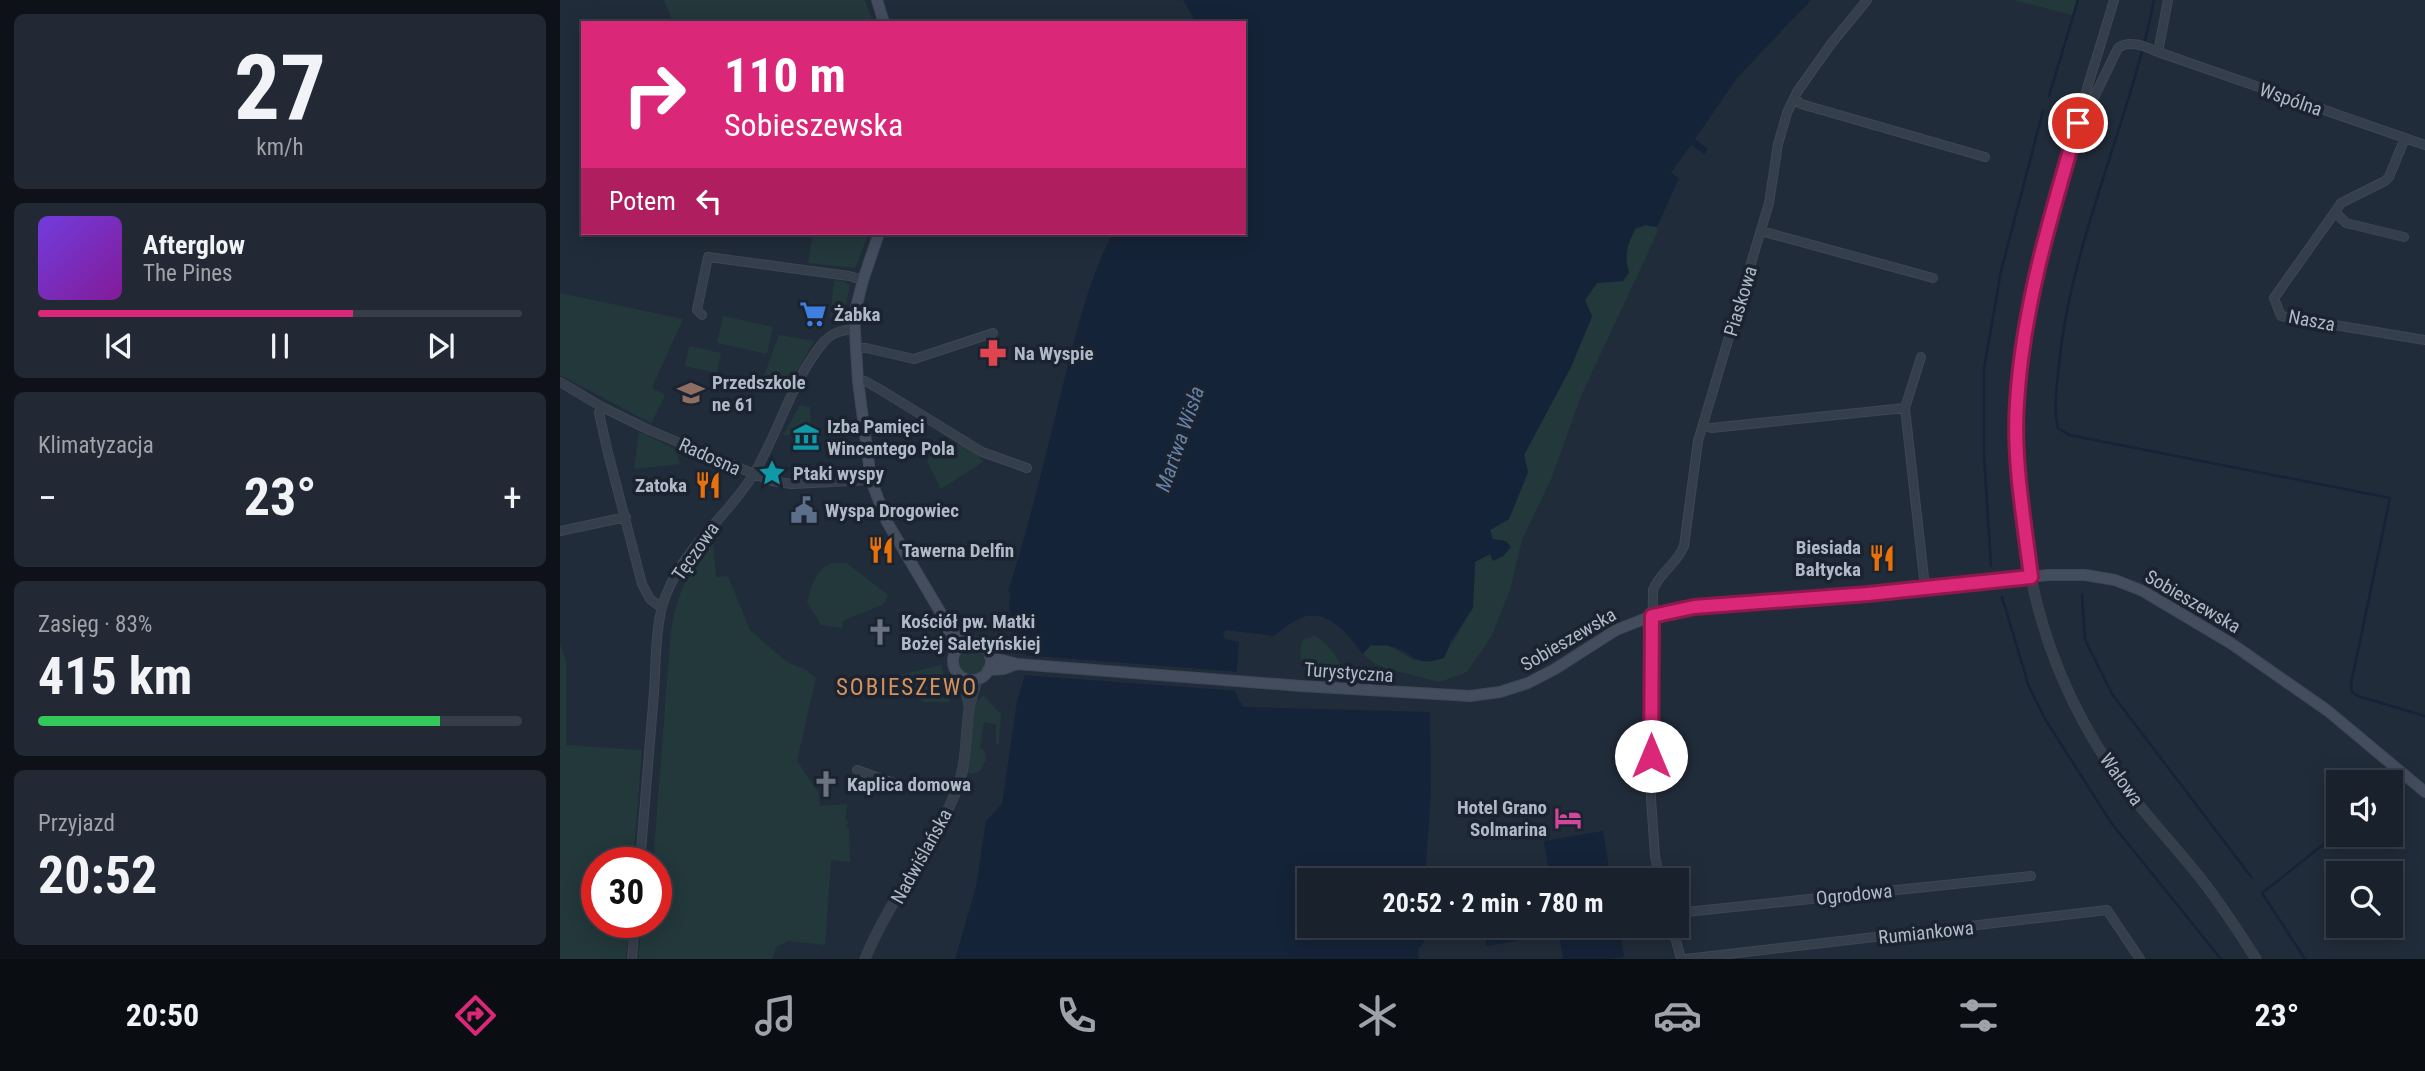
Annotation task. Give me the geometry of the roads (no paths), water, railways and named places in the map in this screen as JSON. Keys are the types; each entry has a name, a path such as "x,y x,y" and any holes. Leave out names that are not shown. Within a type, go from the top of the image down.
{"main road":[{"path":"878,0 883,21"},
{"path":"878,235 854,316 858,381 872,480 892,533 945,620 956,651"},
{"name":"Sobieszewska","path":"1456,697 1500,692 1536,680 1604,636 1652,616 1694,607 1868,594 2066,574 2102,577 2127,583 2159,598 2232,644 2305,694 2425,792"},
{"path":"945,620 968,643 983,646 990,657 988,670"},
{"path":"968,643 956,651 954,657 955,669 964,678 977,679 988,670 1019,665"},
{"path":"990,657 1019,665"},
{"name":"Turystyczna","path":"1019,665 1456,697"}],"street":[{"name":"Piaskowa","path":"1658,868 1651,799 1654,587 1678,559 1684,546 1696,449 1761,231 1782,131 1794,98 1831,44 1867,0"},
{"path":"2031,577 2017,445 2017,404 2022,352 2038,266 2114,0"},
{"path":"2155,51 2168,0"},
{"name":"Wspólna","path":"2078,123 2082,122 2118,48 2123,44 2135,44 2425,145"},
{"path":"1794,98 1801,104 1985,157"},
{"name":"Nasza","path":"2405,138 2389,177 2341,203 2274,298 2281,316 2425,340"},
{"path":"2335,212 2346,223 2404,237"},
{"path":"1761,231 1933,278"},
{"path":"702,316 697,310 708,257 834,273 863,281"},
{"name":"Tęczowa","path":"641,847 662,608 674,578 685,559 753,475 809,363 823,342 838,331 854,329"},
{"path":"855,348 914,359 993,333"},
{"path":"1921,357 1905,408 1925,587"},
{"path":"858,381 865,381 881,390 982,452 1027,468"},
{"name":"Radosna","path":"560,382 602,407 771,481 792,484 872,480"},
{"path":"602,407 600,413 642,584 650,599 662,608"},
{"path":"1703,426 1711,428 1905,408"},
{"path":"560,531 626,517"},
{"name":"Wałowa","path":"2031,577 2051,653 2097,746 2135,799 2208,888 2256,959"},
{"name":"Nadwiślańska","path":"964,678 969,706"},
{"name":"Nadwiślańska","path":"865,959 958,786 964,761 969,706 977,679"},
{"path":"858,770 908,788 958,786"},
{"name":"Ogrodowa","path":"1689,912 2031,876"},
{"name":"Rumiankowa","path":"1684,959 2107,910 2140,959"},
{"path":"632,959 634,938"},
{"path":"1676,938 1684,959"}],"water":[{"name":"Martwa Wisła","path":"1183,0 1811,0 1737,78 1695,139 1708,149 1704,154 1691,145 1671,173 1679,178 1657,227 1645,225 1635,229 1632,235 1627,256 1629,273 1623,281 1597,283 1585,300 1592,316 1571,367 1524,455 1528,472 1509,519 1490,530 1493,539 1506,541 1511,547 1503,556 1493,561 1490,554 1475,562 1473,608 1451,641 1444,658 1433,661 1419,660 1397,648 1371,645 1363,654 1337,625 1320,616 1297,619 1273,636 1226,630 1223,633 1225,639 1239,642 1235,692 1243,707 1430,712 1431,790 1426,868 1297,868 1297,938 1432,938 1426,939 1419,948 1418,959 955,959 976,887 986,821 1002,804 1017,701 1024,678 1026,654 1009,608 1008,591 1031,514 1078,326 1096,269 1112,235 1246,235 1246,21 1192,21 1193,17"},
{"path":"1603,831 1609,868 1548,868 1544,841"},
{"path":"1486,938 1515,938 1516,941 1487,946"},
{"path":"1560,938 1621,938 1624,957 1563,959"}],"waterway":[{"path":"2049,96 2078,0"},
{"path":"2154,0 2144,46 2076,273 2059,365 2056,405 2058,428 2069,435 2390,498 2351,684 2352,692 2425,716"},
{"path":"1991,566 1984,456 1984,369 2001,271 2043,111"},
{"path":"2082,595 2085,640 2112,694 2252,878"},
{"path":"2002,597 2029,687 2045,719 2112,824 2221,959"},
{"path":"2305,959 2262,893 2326,842"}],"place":[{"name":"Żabka","path":"813,314"},
{"name":"Na Wyspie","path":"993,353"},
{"name":"Przedszkole ne 61","path":"691,393"},
{"name":"Izba Pamięci Wincentego Pola","path":"806,437"},
{"name":"Ptaki wyspy","path":"772,473"},
{"name":"Zatoka","path":"708,485"},
{"name":"Wyspa Drogowiec","path":"804,510"},
{"name":"Tawerna Delfin","path":"881,550"},
{"name":"Biesiada Bałtycka","path":"1882,558"},
{"name":"Kościół pw. Matki Bożej Saletyńskiej","path":"880,632"},
{"name":"Kaplica domowa","path":"826,784"},
{"name":"Hotel Grano Solmarina","path":"1568,818"}],"district":[{"name":"SOBIESZEWO","path":"907,687"}]}
